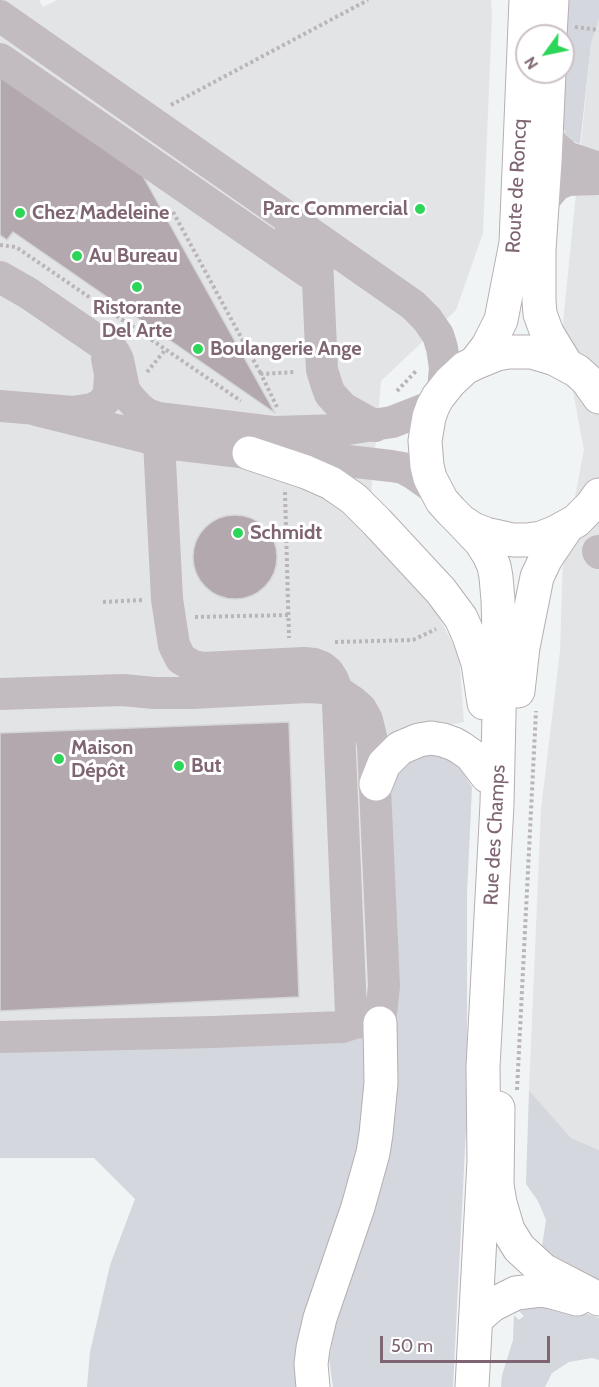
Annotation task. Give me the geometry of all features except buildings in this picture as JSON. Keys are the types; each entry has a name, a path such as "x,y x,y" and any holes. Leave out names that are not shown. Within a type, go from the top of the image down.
{"main road":[{"name":"Route de Roncq","path":"475,363 488,346 501,320 516,243 526,0"},
{"path":"551,24 552,0"},
{"name":"Route de Roncq","path":"548,84 539,250 540,314 547,333 566,364"},
{"path":"438,398 457,375 475,363 497,354 520,352 544,355 566,364 587,380 599,397"},
{"name":"Rue des Champs","path":"438,398 429,417 424,441 426,466 435,489 451,511 481,542 489,555 496,577 500,641 501,699 483,1067 484,1161 472,1387"},
{"path":"249,453 318,477 348,495 378,522 433,582 461,618 470,636 481,676 488,806 495,845"},
{"path":"461,521 486,534 513,540 541,538 567,527 597,501"},
{"name":"Rue des Champs","path":"484,1161 507,1100 516,712 523,647 533,595 541,568 567,527"},
{"path":"376,784 384,764 400,748 431,738 443,740 461,748 471,755 487,776"},
{"path":"313,1387 311,1364 318,1326 358,1207 376,1134 381,1083 369,1023"},
{"path":"507,1100 497,1185 508,1230 519,1248 543,1270 599,1299"},
{"path":"476,1319 492,1305 516,1293 541,1290 599,1305"}],"street":[{"path":"0,16 421,312 433,326 440,342 445,368 438,398 401,420 342,430 273,432 158,418 147,414 133,403 124,389 114,352 28,293 0,277"},
{"path":"0,32 311,250 317,260 322,370 327,386 330,394 343,408 375,426"},
{"path":"0,59 319,279"},
{"path":"546,134 555,147 567,157 599,167"},
{"path":"542,202 556,184 568,180 599,178"},
{"path":"0,406 83,412 100,405 106,399 111,385 111,374 99,341"},
{"path":"36,410 159,441 189,446 249,453 296,455 403,468 435,489"},
{"path":"159,441 167,599 174,645 181,659 193,666 203,668 314,664 328,672 337,691 351,1012 355,1020 369,1023"},
{"path":"123,690 145,683 160,664 163,656 167,599"},
{"path":"0,694 123,690 192,693 308,687 337,691 361,709 367,720 373,745 384,986 369,1023"},
{"path":"0,1037 295,1029 369,1023"}],"path":[{"path":"149,121 162,110 368,0"},
{"path":"170,176 161,190 261,374"},
{"path":"334,642 413,640 461,618"},
{"path":"507,1100 536,707"}],"shaded area":[{"path":"0,0 39,0 43,7 57,0 491,0 483,233 456,310 381,381 368,530 435,610 459,655 464,722 387,738 396,1034 0,1053"},
{"path":"566,0 599,0 599,19 591,44 580,144 568,139 560,120 562,84 575,84 575,24 566,24"},
{"path":"599,19 599,1150 571,1138 529,1090 541,809 560,651 563,559 584,450 562,333 591,44"},
{"path":"431,753 445,757 459,766 472,787 467,894 467,1109 453,1387 333,1387 329,1359 338,1313 373,1209 388,780 397,766"},
{"path":"370,1035 368,1121 301,1387 87,1387 90,1352 110,1265 135,1199 94,1158 0,1158 0,1053"},
{"path":"529,1090 571,1138 599,1150 599,1285 541,1253 546,1220 538,1201 526,1184"},
{"path":"566,1306 599,1318 599,1360 592,1358 569,1362 552,1373 545,1387 501,1387 502,1375 513,1340 514,1315 519,1320 524,1316 515,1307"}],"place":[{"name":"Parc Commercial","path":"420,209"},
{"name":"Chez Madeleine","path":"20,213"},
{"name":"Au Bureau","path":"77,256"},
{"name":"Ristorante Del Arte","path":"137,287"},
{"name":"Boulangerie Ange","path":"198,349"},
{"name":"Schmidt","path":"238,533"},
{"name":"Maison Dépôt","path":"59,759"},
{"name":"But","path":"179,766"}]}
